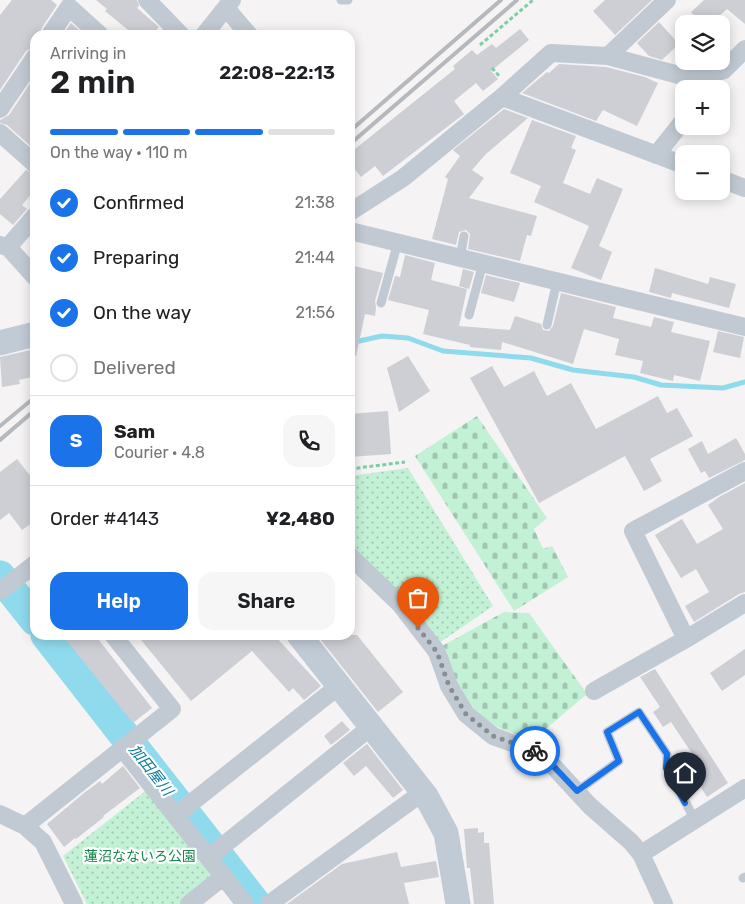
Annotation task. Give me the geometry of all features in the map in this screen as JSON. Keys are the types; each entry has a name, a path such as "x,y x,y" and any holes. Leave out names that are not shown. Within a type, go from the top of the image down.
{"street":[{"path":"147,0 176,30"},
{"path":"608,56 666,0"},
{"path":"52,30 64,4 94,30"},
{"path":"208,30 229,4 246,30"},
{"path":"730,64 745,48"},
{"path":"355,209 404,178 551,53 608,56 686,76 707,75 724,70"},
{"path":"0,109 30,64"},
{"path":"716,80 724,70"},
{"path":"502,96 675,162"},
{"path":"656,155 675,131"},
{"path":"0,133 30,158"},
{"path":"730,182 745,188"},
{"path":"30,221 4,246 30,272"},
{"path":"355,232 745,327"},
{"path":"0,343 30,335"},
{"path":"686,639 633,531 745,471"},
{"path":"355,561 400,604 437,652 449,686 466,714 493,736 542,754 590,806 631,842 641,854 664,904"},
{"path":"6,587 30,568"},
{"path":"594,691 745,603"},
{"path":"25,826 172,709 117,640"},
{"path":"303,640 423,792 446,833 458,904"},
{"path":"176,815 340,685"},
{"path":"209,857 372,726"},
{"path":"127,744 176,815 245,904"},
{"path":"641,854 745,788"},
{"path":"270,904 423,792"},
{"path":"0,814 25,826 42,842 74,904"},
{"path":"189,904 224,876"}],"lane":[{"path":"341,0 348,0"},
{"path":"460,258 464,236"},
{"path":"381,303 398,242"},
{"path":"469,315 483,263"},
{"path":"547,325 558,281"},
{"path":"577,791 619,761 607,732 639,712 667,754 666,768 694,820"}],"path":[{"path":"480,45 533,0"},
{"path":"355,469 405,462"}],"green space":[{"path":"477,416 547,518 534,529 543,549 552,546 568,577 514,611 415,456"},
{"path":"408,468 493,606 439,643 355,553 355,475"},
{"path":"504,612 529,613 587,694 534,739 495,726 476,712 458,686 442,646"},
{"name":"蓮沼なないろ公園","path":"148,789 214,871 213,878 180,904 87,904 63,856"}],"building":[{"path":"12,0 51,0 57,5 41,30 30,30 30,49 26,51 0,90 0,15"},
{"path":"96,0 137,0 139,6 137,8 159,27 156,30 128,30 105,11 107,9"},
{"path":"605,0 652,0 615,35 593,11"},
{"path":"704,0 745,0 745,24 727,9 720,15 694,15 691,12"},
{"path":"659,22 675,40 675,48 662,60 649,56 637,43"},
{"path":"71,23 79,30 66,30"},
{"path":"520,29 529,40 491,71 498,79 483,91 476,83 454,101 464,114 383,176 375,166 361,177 355,169 355,149 455,69 453,66 472,50 477,55 492,44 496,48"},
{"path":"559,64 606,67 645,77 658,83 637,126 603,110 596,121 522,93"},
{"path":"30,84 30,146 7,125 0,123 0,120 9,115"},
{"path":"504,109 528,118 486,154 472,170 484,178 469,198 537,216 531,236 527,235 520,261 468,249 470,234 466,230 459,232 456,245 432,239 448,179 445,177 460,156 453,150"},
{"path":"532,120 576,136 571,148 576,150 563,183 590,194 597,178 623,189 599,246 612,252 601,280 571,268 589,226 534,202 541,186 510,173"},
{"path":"26,170 30,172 30,196 22,205 27,209 13,225 0,214 0,199"},
{"path":"405,255 435,263 431,280 467,289 459,326 510,330 515,316 541,324 543,330 549,331 553,326 561,293 616,307 613,318 651,327 654,317 674,322 671,332 710,341 700,381 674,375 673,381 640,373 643,361 615,355 619,339 584,329 573,364 502,342 501,350 470,347 470,345 423,334 429,310 388,300 395,276 400,277"},
{"path":"355,266 383,273 375,301 375,316 365,314 356,356"},
{"path":"655,268 708,284 710,277 736,284 729,308 672,293 671,298 649,292"},
{"path":"463,269 474,272 469,289 459,286"},
{"path":"486,275 520,283 514,302 481,293"},
{"path":"718,331 744,337 740,358 713,352"},
{"path":"30,350 30,378 19,380 20,384 2,387 0,357"},
{"path":"408,356 430,391 399,412 387,368"},
{"path":"492,366 504,387 534,371 547,396 571,383 596,429 658,396 667,413 677,408 693,436 650,459 662,481 644,491 625,456 539,503 470,378"},
{"path":"388,411 391,454 355,457 355,414"},
{"path":"736,438 745,454 745,460 709,478 705,471 701,473 688,449 702,441 708,454"},
{"path":"17,459 30,476 30,524 22,530 9,513 0,520 0,472"},
{"path":"745,483 745,592 694,622 685,606 709,592 696,569 681,578 655,535 682,519 697,544 723,529 708,505"},
{"path":"355,635 357,635 403,692 378,712 321,640 355,640"},
{"path":"66,640 99,640 152,708 133,723"},
{"path":"141,640 279,640 321,686 304,700 293,688 289,692 252,651 191,701"},
{"path":"745,649 745,675 722,691 710,673"},
{"path":"655,669 728,783 707,797 692,774 685,778 677,766 693,755 671,722 663,727 653,712 660,707 640,677"},
{"path":"342,721 350,730 331,745 324,736"},
{"path":"367,744 403,790 393,798 366,766 354,776 343,763"},
{"path":"123,766 140,788 64,847 47,824 84,793 100,781 102,784"},
{"path":"478,828 478,833 484,832 484,843 489,843 494,904 474,904 470,868 467,868 464,829"},
{"path":"397,852 401,867 436,861 439,877 404,883 409,904 287,904 342,864"}],"waterway":[{"path":"355,342 382,336 408,338 443,351 531,358 573,370 634,377 661,385 723,388 745,382"},
{"name":"加田屋川","path":"0,576 30,614"},
{"name":"加田屋川","path":"50,640 256,904"}],"railway":[{"path":"355,127 501,0"},
{"path":"355,140 517,0"},
{"path":"0,426 30,401"},
{"path":"0,440 30,414"}],"way so far":[{"path":"418,628 437,652 449,686 466,714 493,736 535,751"}],"route":[{"path":"535,751 542,754 577,791 619,761 607,732 639,712 667,754 666,768 685,803"}]}
